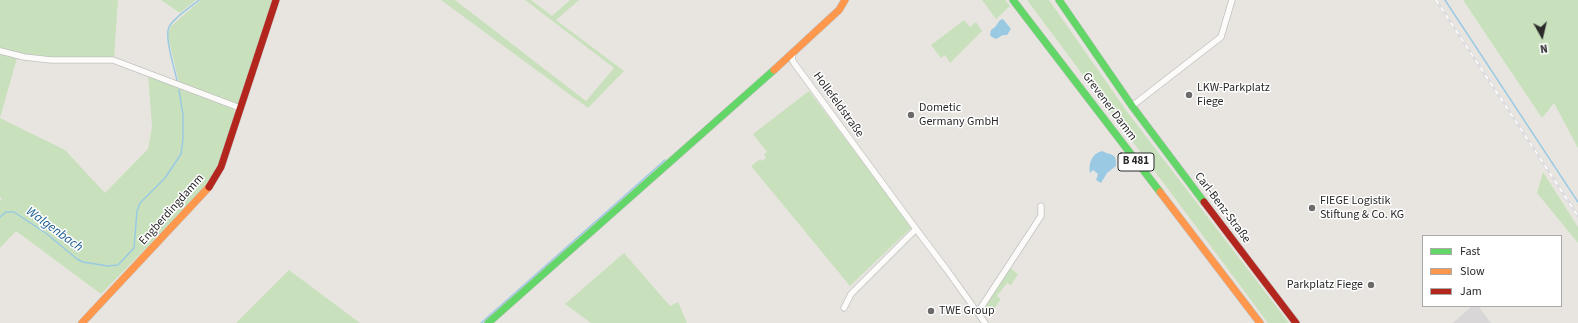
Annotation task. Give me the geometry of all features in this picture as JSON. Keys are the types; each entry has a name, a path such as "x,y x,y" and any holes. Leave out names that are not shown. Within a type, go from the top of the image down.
{"street":[{"name":"Engberdingdamm","path":"82,323 212,183 221,167 276,0"},
{"path":"488,323 793,53 839,10 845,0"},
{"name":"Grevener Damm","path":"1013,0 1260,323"},
{"name":"Carl-Benz-Straße","path":"1059,0 1132,106 1296,323"},
{"path":"1132,106 1221,37 1232,0"},
{"path":"0,51 51,60 113,60 240,108"},
{"name":"Hollefeldstraße","path":"793,53 792,58 794,63 985,323"},
{"path":"978,312 1041,216 1041,206"},
{"path":"844,308 851,294 916,229"}],"shaded area":[{"path":"1471,307 1479,307 1491,323 1453,323"}],"green space":[{"path":"0,0 118,0 114,58 64,59 24,55 0,49"},
{"path":"161,0 196,0 180,13"},
{"path":"201,0 273,0 241,100 238,104 234,104 179,83 168,36 170,27"},
{"path":"441,0 455,0 586,101 614,68 525,0 531,0 552,16 570,0 579,0 556,20 624,71 588,108"},
{"path":"982,0 1005,0 1010,6 996,19"},
{"path":"1027,0 1049,0 1128,113 1289,323 1268,323"},
{"path":"1463,0 1578,0 1578,148 1554,103 1542,118"},
{"path":"964,20 970,27 976,22 982,31 950,63 945,55 941,58 931,45"},
{"path":"0,53 17,58 0,118"},
{"path":"148,74 184,88 185,92 189,90 230,107 234,110 235,115 218,166 208,185 101,294 16,231 0,248 0,200 2,199 0,197 0,118 65,150 105,193 148,149 152,127"},
{"path":"809,91 912,227 850,286 751,166 760,159 762,161 766,158 764,154 767,152 753,134"},
{"path":"1543,172 1578,227 1578,243 1537,193"},
{"path":"624,253 670,306 678,302 687,323 591,323 565,304"},
{"path":"1010,268 1018,274 1011,285 1007,283 997,296 1001,299 992,312 983,311 985,306"},
{"path":"289,270 360,323 236,323"}],"water":[{"path":"1003,19 1011,29 1007,35 1003,35 996,39 990,35 991,30 1000,20"},
{"path":"1102,151 1113,155 1116,158 1116,166 1107,173 1101,183 1096,180 1098,174 1093,170 1090,173 1090,166 1093,156"}],"waterway":[{"name":"Walgenbach","path":"177,81 169,45 169,27 171,23 199,0"},
{"path":"1445,0 1578,202"},
{"name":"Walgenbach","path":"0,217 6,212 14,212 47,234 77,259 83,262 108,266 118,265 134,248 137,211 140,203 165,178 181,154 183,139 183,115 179,90"},
{"path":"481,323 665,160"}],"railway":[{"path":"1436,0 1578,216"}],"traffic: fast":[{"path":"1013,0 1160,192"},
{"path":"1059,0 1132,106 1204,202"},
{"path":"488,323 774,70"}],"traffic: slow":[{"path":"774,70 839,10 845,0"},
{"path":"82,323 209,187"},
{"path":"1160,192 1260,323"}],"traffic: jam":[{"path":"209,187 221,167 276,0"},
{"path":"1204,202 1296,323"}],"place":[{"name":"LKW-Parkplatz Fiege","path":"1189,95"},
{"name":"Dometic Germany GmbH","path":"911,115"},
{"name":"FIEGE Logistik Stiftung & Co. KG","path":"1312,208"},
{"name":"Parkplatz Fiege","path":"1371,285"},
{"name":"TWE Group","path":"931,311"}]}
